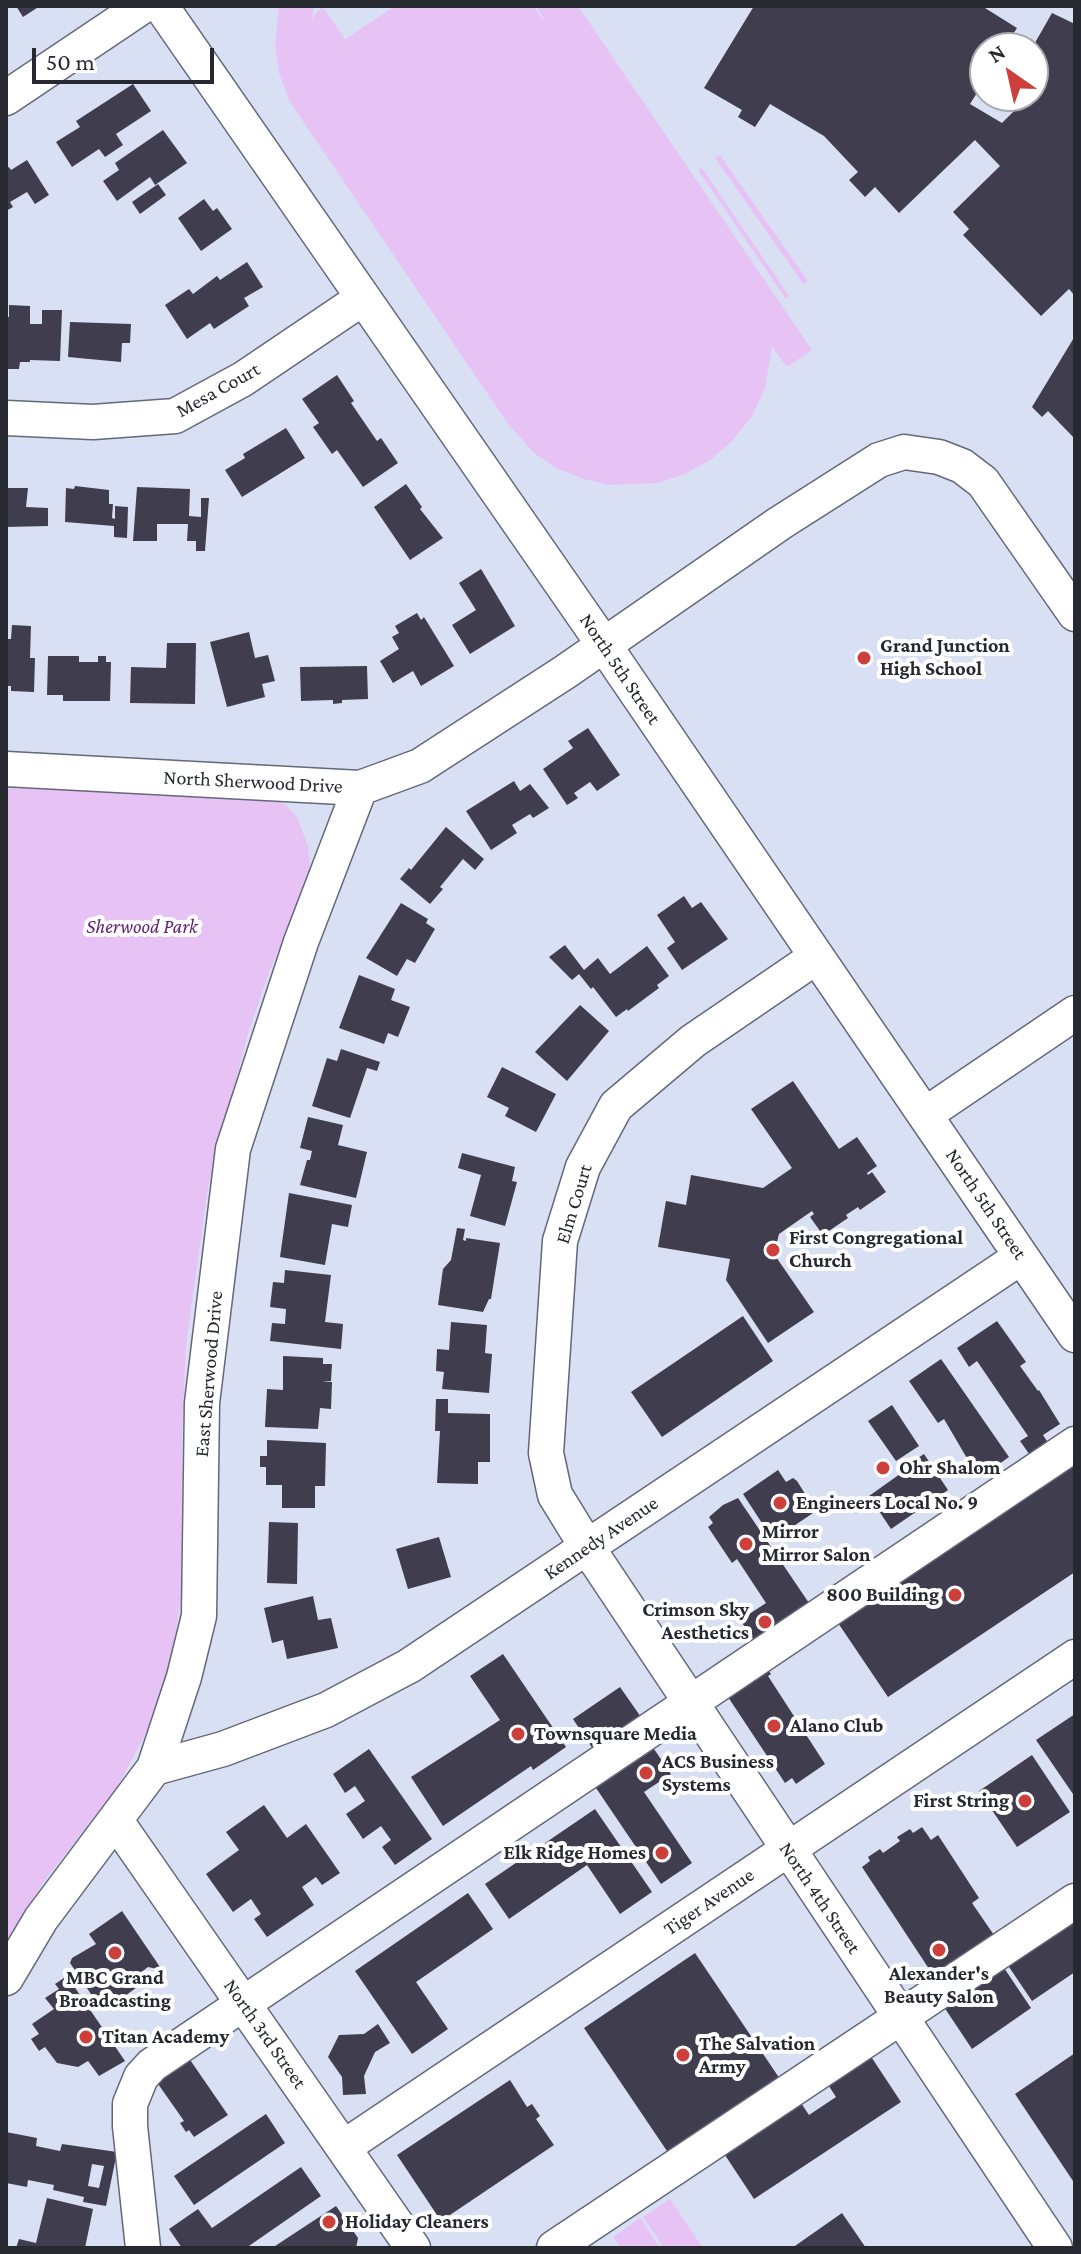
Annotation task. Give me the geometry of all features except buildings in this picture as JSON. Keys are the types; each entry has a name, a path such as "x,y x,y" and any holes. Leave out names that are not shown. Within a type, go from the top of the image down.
{"street":[{"path":"6,98 143,6"},
{"name":"North 5th Street","path":"161,6 604,645 1075,1335"},
{"name":"Mesa Court","path":"6,418 93,422 175,416 243,379 363,298"},
{"name":"North Sherwood Drive","path":"6,769 360,788 420,766 604,645 780,523 879,460 904,452 939,457 962,466 983,482 1075,614"},
{"name":"East Sherwood Drive","path":"6,1978 41,1919 154,1768 184,1677 199,1616 202,1403 233,1149 301,942 360,788"},
{"name":"Elm Court","path":"587,1547 555,1495 546,1453 560,1241 583,1167 616,1106 693,1041 816,957"},
{"path":"926,1114 1075,1013"},
{"name":"Kennedy Avenue","path":"154,1768 223,1749 326,1710 409,1666 1021,1257"},
{"path":"143,2248 130,2126 134,2091 152,2065 1075,1444"},
{"name":"North 4th Street","path":"587,1547 1055,2248"},
{"name":"Tiger Avenue","path":"344,2147 1075,1657"},
{"name":"North 3rd Street","path":"116,1821 413,2248"},
{"path":"554,2248 1075,1901"}],"green space":[{"path":"279,6 314,6 312,19 322,6 345,39 395,6 533,6 547,24 536,6 578,6 812,350 787,367 772,347 765,388 752,416 732,441 710,460 685,474 658,483 609,485 558,469 535,454 508,424 289,100 279,73 275,47"},
{"path":"720,155 808,281 804,285 715,158"},
{"path":"702,168 789,296 786,299 698,170"},
{"name":"Sherwood Park","path":"6,785 270,797 286,805 297,817 308,846 310,863 309,880 270,970 249,1030 208,1187 186,1345 181,1599 169,1673 157,1712 117,1788 45,1880 6,1941"},
{"path":"670,2199 703,2248 664,2248 643,2217"},
{"path":"640,2218 660,2248 621,2248 613,2237"}],"place":[{"name":"Grand Junction High School","path":"864,658"},
{"name":"First Congregational Church","path":"773,1250"},
{"name":"Ohr Shalom","path":"883,1468"},
{"name":"Engineers Local No. 9","path":"780,1503"},
{"name":"Mirror Mirror Salon","path":"746,1544"},
{"name":"800 Building","path":"955,1595"},
{"name":"Crimson Sky Aesthetics","path":"765,1622"},
{"name":"Alano Club","path":"774,1726"},
{"name":"Townsquare Media","path":"518,1734"},
{"name":"ACS Business Systems","path":"646,1773"},
{"name":"First String","path":"1025,1801"},
{"name":"Elk Ridge Homes","path":"662,1853"},
{"name":"Alexander's Beauty Salon","path":"939,1950"},
{"name":"MBC Grand Broadcasting","path":"115,1953"},
{"name":"Titan Academy","path":"86,2037"},
{"name":"The Salvation Army","path":"683,2055"},
{"name":"Holiday Cleaners","path":"329,2222"}]}
